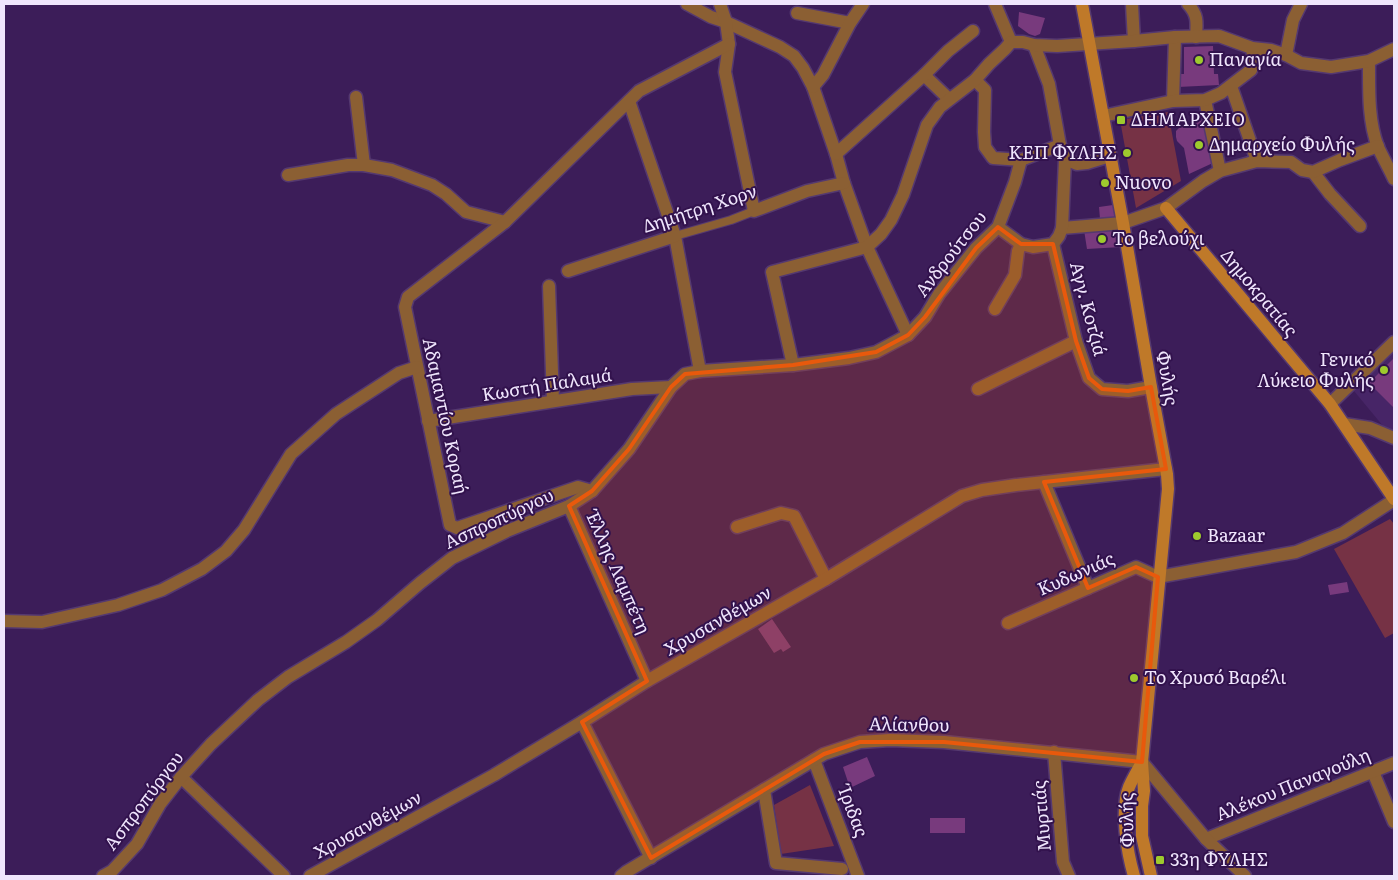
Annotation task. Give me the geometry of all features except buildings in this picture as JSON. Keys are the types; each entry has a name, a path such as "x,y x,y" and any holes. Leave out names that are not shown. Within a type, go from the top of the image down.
{"main road":[{"name":"Φυλής","path":"1082,4 1168,474 1142,762 1144,791 1142,836 1151,876"},
{"name":"Δημοκρατίας","path":"1166,208 1330,404 1394,500"},
{"name":"Φυλής","path":"1134,876 1126,837 1126,805 1129,788 1142,762"}],"street":[{"path":"686,4 780,47 794,56 804,68 814,87 844,183 867,247 908,334"},
{"path":"720,4 726,22 729,44 725,72 754,211"},
{"path":"814,87 823,75 850,23 863,4"},
{"path":"995,4 1011,42"},
{"path":"1132,4 1134,41"},
{"path":"1188,4 1194,12 1197,23 1196,37"},
{"path":"1286,54 1293,20 1301,4"},
{"path":"797,14 850,23"},
{"path":"836,154 973,30"},
{"path":"1011,42 1057,46 1175,37 1219,36 1252,48 1286,54 1301,63 1330,67 1369,61 1394,49"},
{"path":"1173,102 1175,37"},
{"path":"793,365 772,272 867,247 881,234 891,220 903,195 927,124 940,107 975,80 1011,42"},
{"path":"288,175 348,165 364,165 392,170 432,185 446,194 466,212 505,222 639,91 729,44"},
{"path":"998,227 1021,244 1033,247 1053,244 1062,228 1065,158 1060,145 1049,84 1034,45"},
{"path":"1103,116 1173,102 1205,100 1221,93 1251,70 1254,62 1252,48"},
{"path":"1369,61 1372,124 1378,146 1391,163 1394,179"},
{"path":"924,75 949,99"},
{"path":"975,80 985,90 985,147 993,158 1021,160 1060,145"},
{"path":"1231,86 1257,161"},
{"path":"356,97 364,165"},
{"path":"1205,100 1220,171"},
{"path":"629,101 675,236 700,371"},
{"path":"1062,228 1123,223 1166,208 1202,181 1220,171 1257,161 1291,162 1302,170 1313,172 1378,146"},
{"path":"1065,158 1077,164 1110,156"},
{"name":"Ανδρούτσου","path":"908,334 925,317 939,294 976,248 998,227 1021,160"},
{"path":"1313,172 1330,194 1360,226"},
{"name":"Δημήτρη Χορν","path":"754,211 808,191 844,183"},
{"name":"Αδαμαντίου Κοραή","path":"505,222 408,297 405,307 450,525 457,528 578,486 592,491"},
{"name":"Δημήτρη Χορν","path":"568,271 675,236"},
{"path":"995,310 1015,275 1018,251 1021,244"},
{"name":"Αγγ. Κοτζιά","path":"1053,244 1076,341 1089,378 1102,389 1128,391 1151,387"},
{"path":"549,286 553,401"},
{"name":"Ασπροπύργου","path":"104,876 112,871 137,844 160,804 181,777 211,744 258,700 288,677 378,620 452,558 507,531 568,506 592,491 629,449 671,386 685,374 700,371 793,365 849,358 876,352 908,334"},
{"path":"978,389 1076,341"},
{"path":"1330,404 1394,342"},
{"path":"4,621 42,622 118,605 162,590 202,569 226,551 244,530 292,454 336,414 399,373 417,367"},
{"name":"Κωστή Παλαμά","path":"428,421 632,389 671,386"},
{"path":"1344,424 1370,428 1394,438"},
{"name":"Χρυσανθέμων","path":"310,876 494,774 647,681 826,580 962,496 982,490 1166,469"},
{"path":"1044,482 1088,588"},
{"path":"1158,577 1296,552 1343,533 1394,500"},
{"name":"Έλλης Λαμπέτη","path":"568,506 647,681"},
{"path":"737,528 781,513 794,516 826,580"},
{"name":"Κυδωνιάς","path":"1008,623 1136,567 1158,577"},
{"path":"582,722 651,858"},
{"name":"Αλίανθου","path":"621,876 824,754 860,742 890,740 944,742 1142,762"},
{"name":"Μυρτιάς","path":"1054,752 1063,862 1068,876"},
{"name":"Ίριδας","path":"814,760 858,876"},
{"path":"1142,762 1206,839 1245,876"},
{"name":"Αλέκου Παναγούλη","path":"1206,839 1394,764"},
{"path":"1372,772 1394,822"},
{"path":"181,777 284,876"},
{"path":"764,790 776,863 842,869"}],"lane":[{"name":"Δημήτρη Χορν","path":"675,236 731,220 754,211"}],"highlighted area":[{"path":"998,227 1021,244 1053,244 1076,341 1089,378 1102,389 1128,391 1151,387 1166,469 1044,482 1088,588 1136,567 1158,577 1142,762 944,742 860,742 824,754 651,858 582,722 647,681 569,506 592,491 629,449 671,387 685,374 793,365 876,352 908,335 925,317 976,248"}],"shaded area":[{"path":"1168,112 1181,181 1136,208 1120,120"},
{"name":"Γενικό Λύκειο Φυλής","path":"1394,350 1394,430 1383,426 1354,391"},
{"path":"1390,519 1394,524 1394,633 1385,638 1334,549"},
{"path":"810,785 834,846 781,854 774,805"}],"place":[{"name":"Παναγία","path":"1199,60"},
{"name":"ΔΗΜΑΡΧΕΙΟ","path":"1121,120"},
{"name":"Δημαρχείο Φυλής","path":"1199,145"},
{"name":"ΚΕΠ ΦΥΛΗΣ","path":"1127,153"},
{"name":"Nuovo","path":"1105,183"},
{"name":"Το βελούχι","path":"1102,239"},
{"name":"Γενικό Λύκειο Φυλής","path":"1384,370"},
{"name":"Bazaar","path":"1197,536"},
{"name":"Το Χρυσό Βαρέλι","path":"1134,678"},
{"name":"33η ΦΥΛΗΣ","path":"1160,860"}]}
